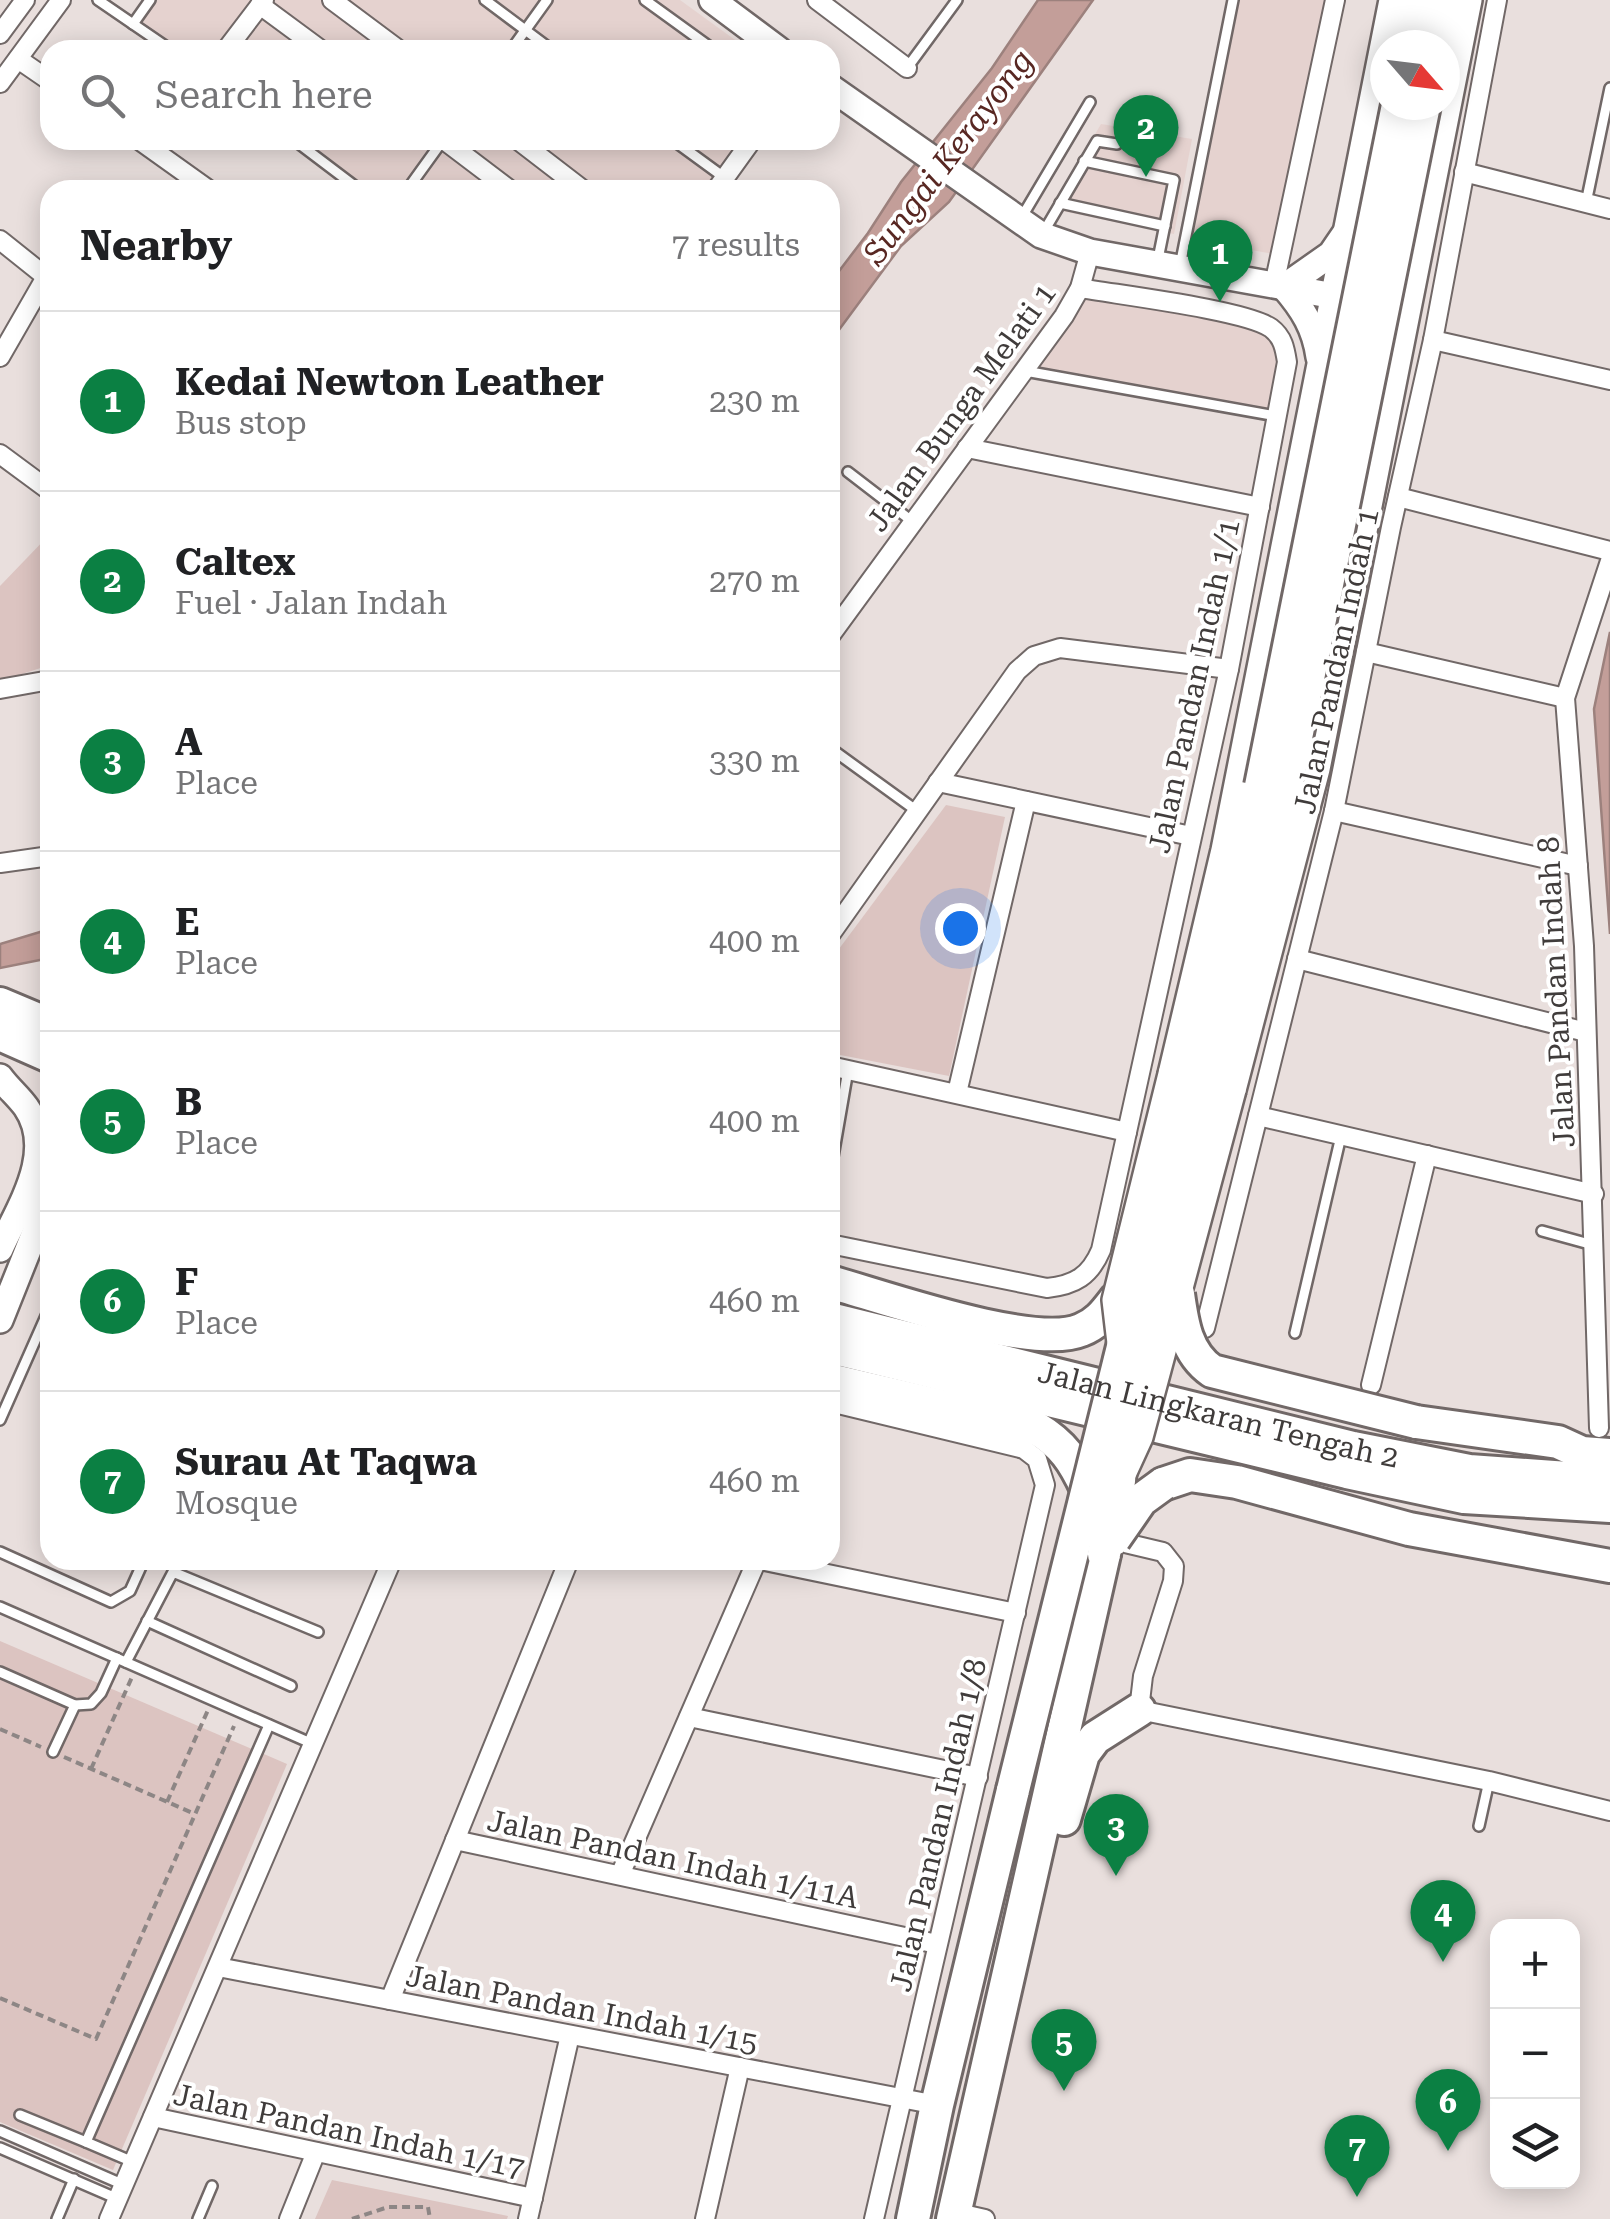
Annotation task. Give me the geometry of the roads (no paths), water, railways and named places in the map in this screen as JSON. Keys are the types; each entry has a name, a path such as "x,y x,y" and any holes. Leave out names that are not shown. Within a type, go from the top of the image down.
{"highway":[{"path":"1413,30 1418,0"},
{"path":"1439,30 1445,0"},
{"path":"1273,789 1395,120"},
{"path":"964,2216 979,2102 1120,1481 1122,1435 1201,1083 1273,789 1421,120"},
{"path":"0,1004 40,1021"},
{"path":"0,1034 40,1052"},
{"path":"913,2219 1121,1348 1201,1083"},
{"path":"840,1285 1003,1330 1047,1337 1078,1332 1101,1318 1114,1300"},
{"path":"1178,1294 1186,1338 1195,1356 1212,1370 1416,1422 1592,1443"},
{"name":"Jalan Lingkaran Tengah 2","path":"840,1322 1352,1448 1469,1471 1610,1481"},
{"name":"Jalan Lingkaran Tengah 2","path":"840,1349 1464,1497 1610,1506"},
{"path":"840,1383 1018,1434 1036,1428 1072,1457 1087,1490"},
{"path":"1104,1554 1142,1500 1163,1484 1190,1474 1237,1482 1408,1529 1446,1546 1607,1576"},
{"path":"979,2102 1003,2059 1020,2007 1083,1754 1096,1738 1139,1710"}],"main road":[{"path":"712,0 766,40"},
{"path":"1120,1481 1140,1437 1178,1294 1224,850 1392,0"},
{"path":"1121,1348 1114,1300 1201,1083 1317,769 1379,524 1395,381 1469,0"},
{"path":"840,94 1030,229 1090,252 1409,309"},
{"path":"1279,286 1331,254 1347,230"},
{"path":"1347,230 1351,243 1372,259 1398,261 1422,246"},
{"path":"1279,286 1309,320 1321,368"},
{"path":"1321,368 1330,361 1355,356 1379,364 1395,381"},
{"path":"0,1077 27,1108 37,1130 39,1150 33,1176 0,1249"},
{"path":"0,1320 40,1221"}],"street":[{"path":"1,30 24,0"},
{"path":"0,83 61,0"},
{"path":"332,0 386,40"},
{"path":"817,0 907,68"},
{"path":"1279,286 1335,0"},
{"name":"Jalan Pandan Indah 1","path":"1205,1328 1334,811 1366,652 1379,524 1398,497 1433,340 1497,0"},
{"path":"234,40 262,3 308,40"},
{"path":"18,59 40,74"},
{"path":"159,150 196,180"},
{"path":"457,150 497,180"},
{"path":"531,150 569,180"},
{"path":"723,180 745,150"},
{"path":"1464,172 1610,209"},
{"path":"0,240 40,272"},
{"name":"Jalan Bunga Melati 1","path":"840,622 1024,371 1080,288 1090,252"},
{"name":"Jalan Pandan Indah 1/1","path":"1080,288 1252,319 1269,327 1284,344 1288,362 1229,670 1101,1250"},
{"path":"0,357 40,291"},
{"path":"1433,340 1610,380"},
{"path":"967,448 1260,507"},
{"path":"0,454 40,484"},
{"path":"1398,497 1610,550"},
{"name":"Jalan Pandan Indah 8","path":"1592,1443 1605,1387 1578,866 1565,698 1610,561"},
{"path":"840,921 1017,671 1047,650 1075,648 1229,670"},
{"path":"1366,652 1565,698"},
{"path":"0,689 40,682"},
{"path":"938,782 1191,836"},
{"path":"957,1093 1026,801"},
{"path":"1334,811 1578,866"},
{"path":"0,863 40,857"},
{"path":"1297,958 1586,1032"},
{"path":"840,1068 1127,1132"},
{"path":"1258,1116 1594,1194"},
{"path":"1370,1384 1427,1155"},
{"path":"840,1246 1047,1288 1080,1280 1094,1267 1101,1250 1218,1276"},
{"path":"840,1404 1018,1434"},
{"name":"Jalan Pandan Indah 1/8","path":"874,2219 1038,1522 1043,1472 1018,1434"},
{"path":"1038,1522 1162,1552 1174,1566 1174,1581 1143,1676 1139,1710 1489,1781 1610,1811"},
{"path":"109,2219 388,1570"},
{"path":"390,2000 566,1570"},
{"path":"620,1875 755,1570"},
{"path":"807,1570 1016,1613"},
{"path":"689,1717 978,1776"},
{"name":"Jalan Pandan Indah 1/11A","path":"455,1840 937,1944"},
{"name":"Jalan Pandan Indah 1/15","path":"218,1967 937,2106"},
{"path":"528,2219 570,2034"},
{"path":"705,2219 740,2067"},
{"name":"Jalan Pandan Indah 1/17","path":"153,2117 533,2198"},
{"path":"288,2219 316,2152"}],"lane":[{"path":"98,0 156,40"},
{"path":"133,24 150,0"},
{"path":"485,0 539,40"},
{"path":"518,40 547,0"},
{"path":"645,0 700,40"},
{"path":"907,68 957,0"},
{"path":"1168,267 1233,0"},
{"path":"1586,203 1610,88"},
{"path":"1030,229 1090,102"},
{"path":"1030,229 1060,203 1096,140 1117,144"},
{"path":"307,150 347,180"},
{"path":"414,180 437,150"},
{"path":"684,150 716,180"},
{"path":"1084,161 1174,180 1165,226 1168,267"},
{"path":"1060,203 1165,226"},
{"path":"1024,371 1278,417"},
{"path":"848,472 913,522"},
{"path":"840,755 917,812"},
{"path":"1296,1333 1341,1135"},
{"path":"1542,1231 1595,1246"},
{"path":"0,1420 40,1330"},
{"path":"0,1552 40,1570"},
{"path":"40,1570 112,1602 130,1590 139,1570"},
{"path":"0,1672 76,1705 91,1704 126,1663 172,1572 318,1632"},
{"path":"0,1607 314,1744"},
{"path":"147,1621 291,1686"},
{"path":"53,1752 76,1705"},
{"path":"86,2142 269,1725"},
{"path":"1479,1826 1489,1781"},
{"path":"20,2116 134,2162"},
{"path":"4,2132 121,2192 74,2179 0,2149 4,2132"},
{"path":"57,2219 74,2179"},
{"path":"198,2219 212,2186"}],"water":[{"name":"Sungai Kerayong","path":"1038,0 1093,0 949,202 901,246 840,328 840,270 901,182 992,68"},
{"path":"1610,632 1610,934 1594,709"},
{"path":"40,932 40,960 0,968 0,944"}],"place":[{"name":"Caltex","path":"1146,177"},
{"name":"Kedai Newton Leather","path":"1220,302"},
{"name":"A","path":"1116,1876"},
{"name":"E","path":"1443,1962"},
{"name":"B","path":"1064,2091"},
{"name":"F","path":"1448,2151"},
{"name":"Surau At Taqwa","path":"1357,2197"}]}
